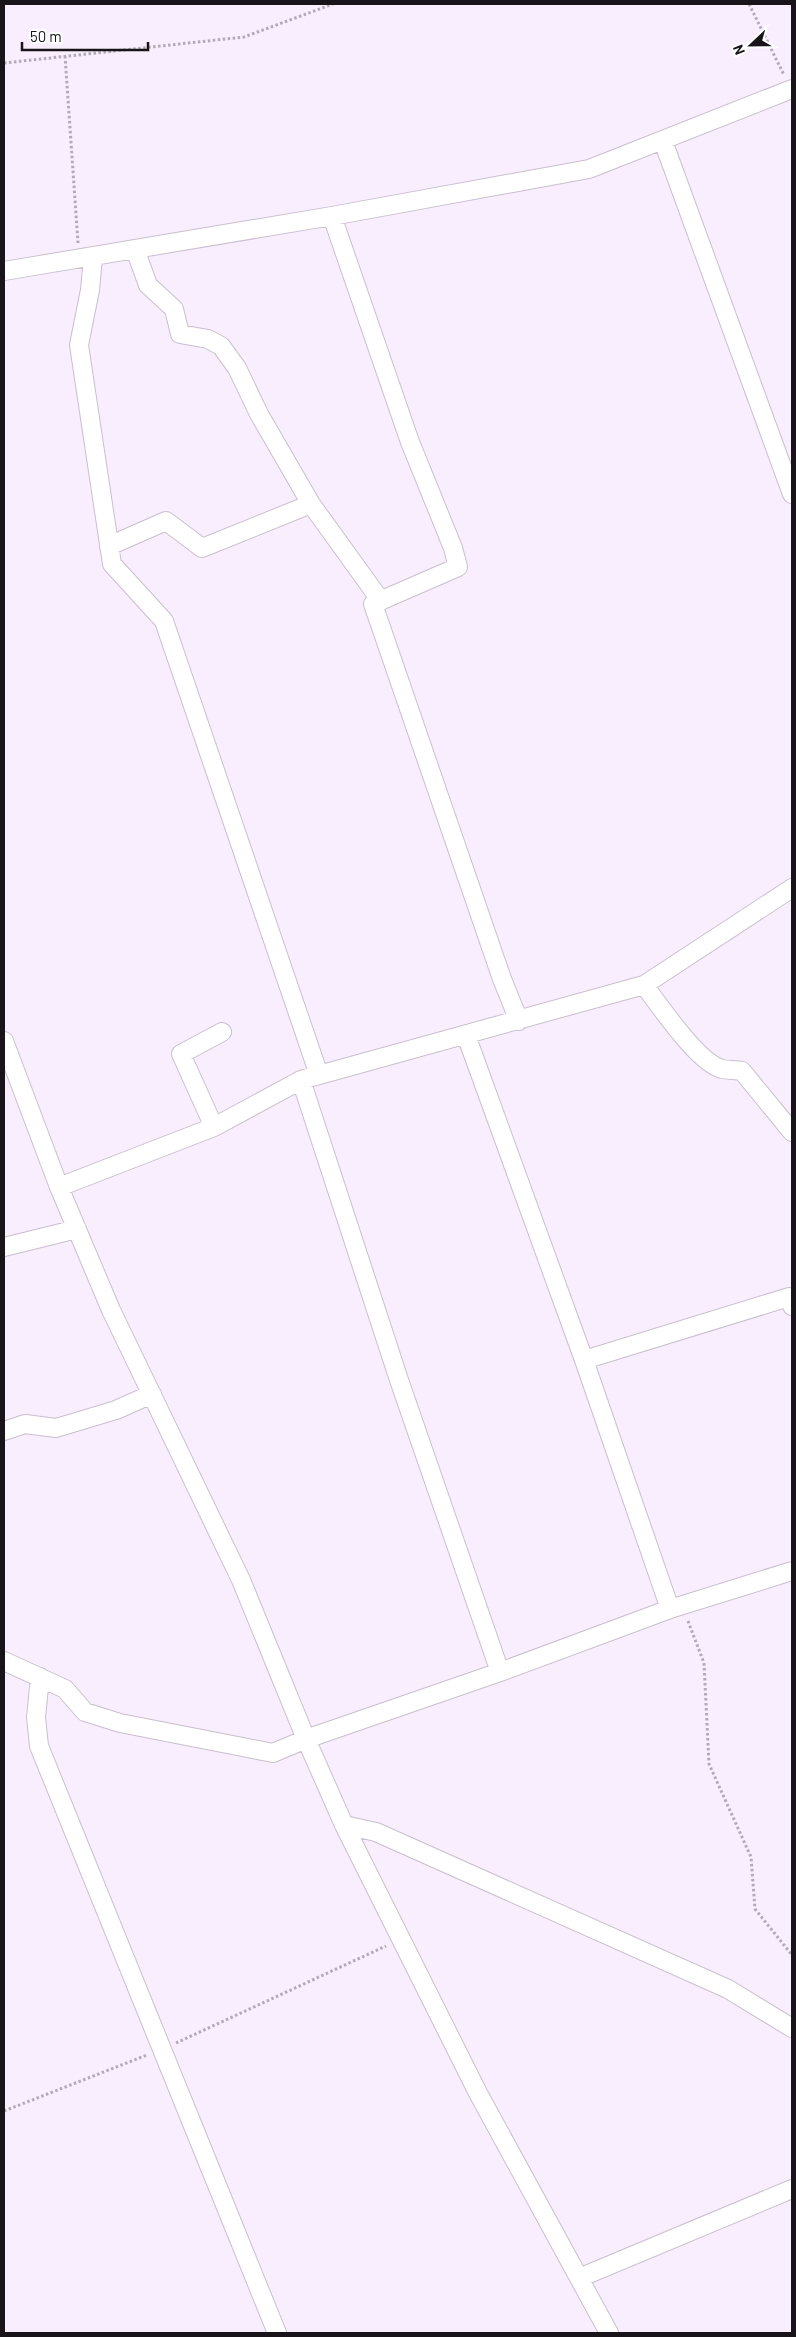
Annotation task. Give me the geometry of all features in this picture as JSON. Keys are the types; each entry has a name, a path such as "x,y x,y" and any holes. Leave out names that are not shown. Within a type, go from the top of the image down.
{"street":[{"path":"4,270 332,216 590,169 791,89"},
{"path":"663,141 792,494"},
{"path":"332,216 410,442 453,548 458,567 373,604 502,979 519,1021"},
{"path":"135,249 148,285 174,309 180,334 208,339 221,346 237,368 259,414 311,504 381,601"},
{"path":"86,258 90,290 79,344 112,564 164,621 319,1075"},
{"path":"109,546 166,521 202,548 311,504"},
{"path":"59,1187 214,1128 301,1080 644,985 792,888"},
{"path":"644,985 680,1032 704,1058 721,1069 742,1071 792,1132"},
{"path":"214,1128 181,1054 222,1032"},
{"path":"466,1035 676,1607"},
{"path":"4,1041 59,1187 111,1310 241,1580 344,1826 478,2093 609,2333"},
{"path":"301,1080 399,1380 500,1672"},
{"path":"4,1247 77,1229"},
{"path":"584,1360 789,1297 792,1306"},
{"path":"4,1431 25,1424 56,1428 116,1410 152,1394"},
{"path":"4,1661 65,1689 85,1712 120,1723 273,1753 306,1739 500,1672 676,1607 792,1571"},
{"path":"40,1677 36,1717 39,1746 277,2333"},
{"path":"344,1826 376,1832 728,1989 792,2028"},
{"path":"579,2278 792,2189"}],"path":[{"path":"4,63 244,37 333,4"},
{"path":"749,4 791,89"},
{"path":"65,56 86,258"},
{"path":"676,1607 704,1663 709,1764 751,1857 755,1909 792,1955"},
{"path":"4,2111 162,2049 400,1939"}]}
